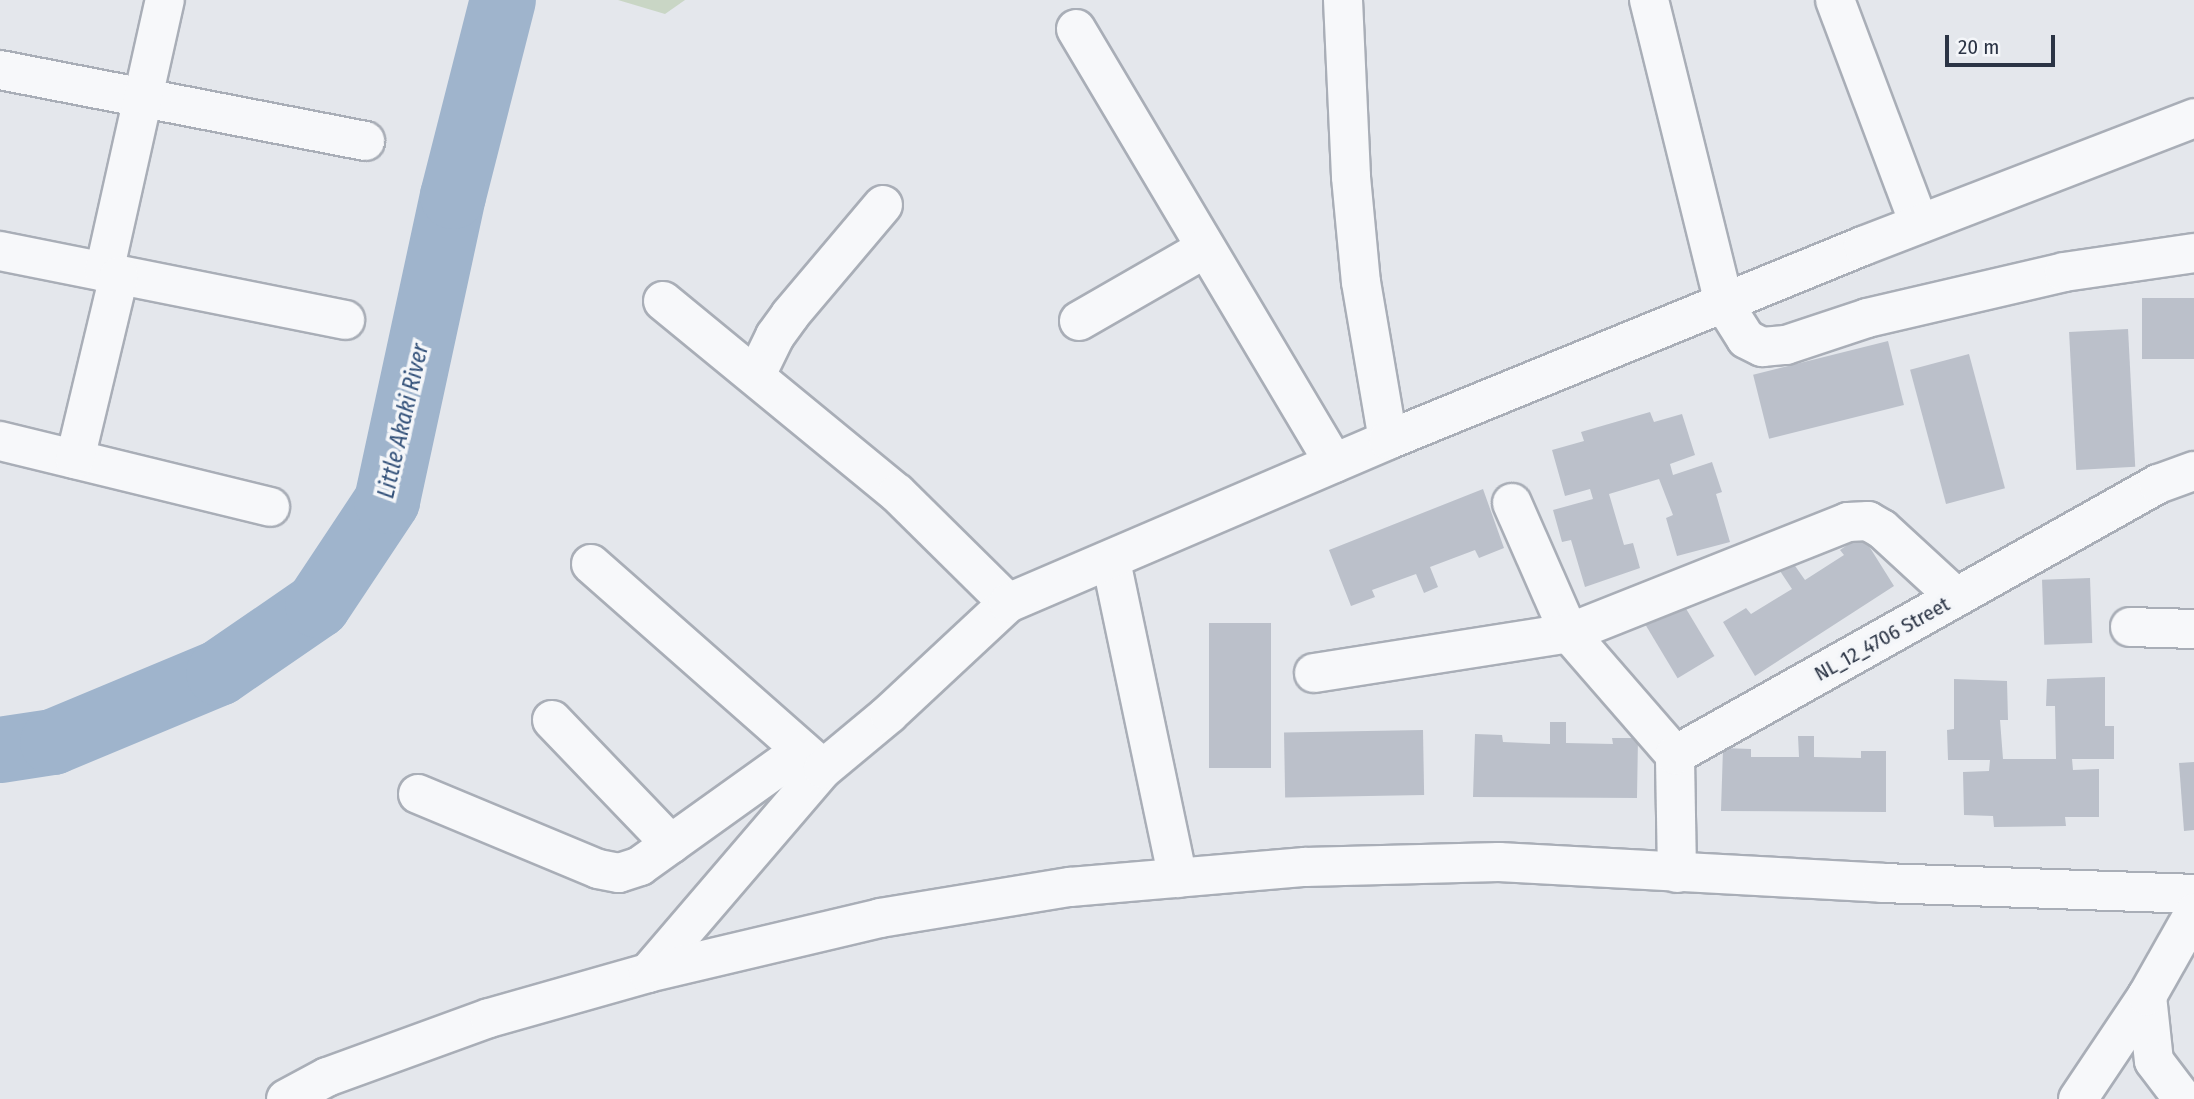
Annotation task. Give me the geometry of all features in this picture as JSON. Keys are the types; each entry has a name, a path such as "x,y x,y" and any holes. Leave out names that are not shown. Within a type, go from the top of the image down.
{"street":[{"path":"75,459 165,0"},
{"path":"1343,0 1351,177 1360,282 1388,440"},
{"path":"1648,0 1724,304 1746,339 1762,347 1786,345 1867,318 2064,272 2194,253"},
{"path":"1835,0 1919,224"},
{"path":"1076,29 1334,463"},
{"path":"0,70 365,141"},
{"path":"418,793 598,869 620,873 640,866 671,844 889,714 1008,603 1388,440 1919,224 2194,118"},
{"path":"756,375 775,336 790,315 883,205"},
{"path":"1079,321 1206,248"},
{"path":"0,251 345,320"},
{"path":"663,301 897,493 1008,603"},
{"path":"0,441 270,507"},
{"name":"NL_12_4706 Street","path":"1675,755 2158,484 2194,471"},
{"path":"1512,503 1569,633 1675,755 1677,873"},
{"path":"1314,673 1569,633 1848,523 1868,521 1882,528 1956,597"},
{"path":"1111,561 1178,878"},
{"path":"591,564 813,760"},
{"path":"2130,627 2194,629"},
{"path":"552,720 671,844"},
{"path":"648,973 813,760"},
{"path":"286,1099 327,1077 489,1018 648,973 880,918 1070,887 1305,867 1499,862 1677,873 2194,894"},
{"path":"2087,1096 2194,913"},
{"path":"2147,996 2154,1061 2183,1099"}],"green space":[{"path":"618,0 685,0 665,14"}],"building":[{"path":"2142,298 2194,298 2194,359 2142,359"},
{"path":"2128,329 2135,467 2076,470 2069,332"},
{"path":"1888,341 1904,405 1769,439 1753,375"},
{"path":"1969,354 2005,488 1946,504 1910,370"},
{"path":"1650,412 1654,422 1682,414 1695,455 1670,464 1673,475 1712,462 1722,492 1716,494 1730,542 1677,556 1666,518 1673,515 1659,479 1609,494 1624,545 1633,543 1640,568 1585,587 1571,540 1562,542 1553,510 1593,499 1590,489 1565,496 1552,450 1584,441 1581,432"},
{"path":"1483,489 1504,548 1479,558 1475,550 1430,567 1438,587 1424,593 1416,574 1372,590 1375,597 1351,606 1329,550"},
{"path":"1862,535 1894,586 1755,676 1723,622 1746,608 1751,614 1792,589 1780,571 1793,563 1805,580 1844,555 1840,550"},
{"path":"2090,578 2092,643 2044,645 2042,580"},
{"path":"1682,602 1714,656 1678,678 1645,624"},
{"path":"1209,623 1271,623 1271,768 1209,768"},
{"path":"2105,677 2105,726 2114,726 2114,759 2072,759 2073,770 2099,769 2099,817 2065,817 2066,826 1994,827 1993,816 1964,815 1963,772 1989,771 1990,760 1948,760 1947,730 1954,729 1954,679 2007,681 2008,720 2000,720 2003,759 2056,759 2055,706 2046,706 2047,679"},
{"path":"1550,722 1566,722 1566,743 1613,744 1612,738 1638,738 1637,798 1473,797 1475,734 1502,735 1503,742 1550,744"},
{"path":"1423,730 1424,795 1285,797 1284,732"},
{"path":"1798,736 1814,736 1814,757 1861,758 1861,751 1886,751 1886,812 1721,811 1723,748 1751,749 1751,757 1799,757"},
{"path":"2194,762 2194,830 2184,831 2179,763"}],"waterway":[{"name":"Little Akaki River","path":"0,750 53,742 219,673 318,605 387,501 453,196 503,0"}]}
